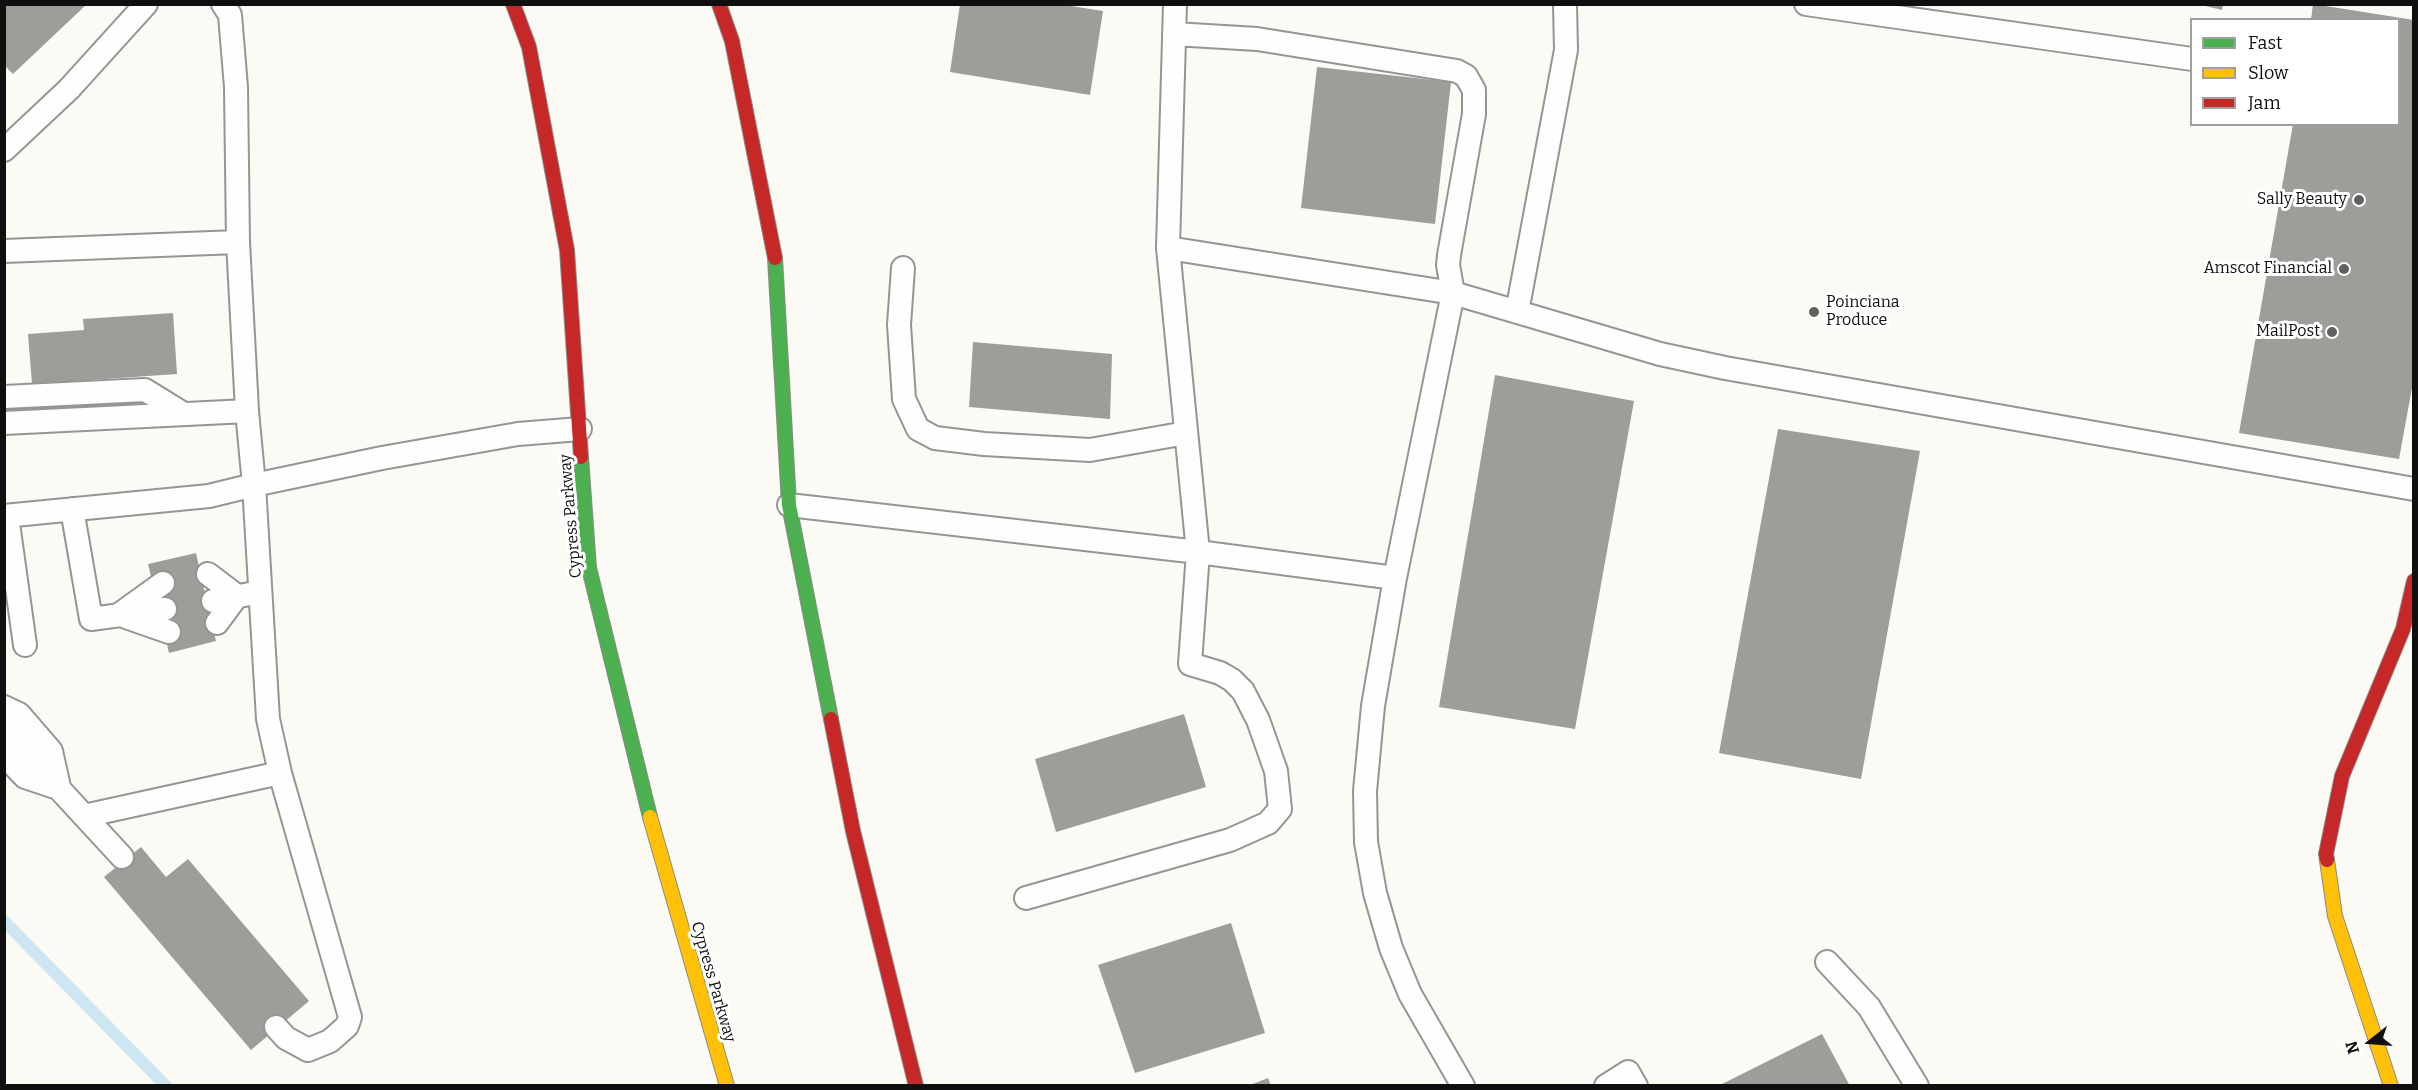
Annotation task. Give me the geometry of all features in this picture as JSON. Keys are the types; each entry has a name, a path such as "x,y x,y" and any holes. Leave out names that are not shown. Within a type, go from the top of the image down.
{"main road":[{"name":"Cypress Parkway","path":"513,4 529,47 567,250 589,568 660,858 727,1086"},
{"path":"719,4 732,41 777,267 789,505 853,831 916,1086"},
{"path":"2391,1086 2335,916 2326,854 2343,776 2403,629 2414,581"}],"lane":[{"path":"4,150 69,89 146,4"},
{"path":"223,4 230,15 236,87 238,242 268,719 280,773 350,1017 347,1026 330,1041 308,1050 286,1038 276,1027"},
{"path":"1026,898 1230,840 1268,823 1280,809 1276,771 1258,720 1244,691 1220,673 1190,664 1198,552 1168,248 1174,4"},
{"path":"1517,312 1566,50 1565,4"},
{"path":"1806,4 2190,59"},
{"path":"1174,34 1257,39 1457,71 1466,76 1474,90 1475,101 1449,255 1448,266 1453,294 1395,578 1372,718 1365,791 1366,842 1376,893 1391,948 1410,994 1463,1086"},
{"path":"4,251 238,242"},
{"path":"1168,248 1453,294 1660,354 1725,368 2414,489"},
{"path":"903,268 899,325 904,399 918,429 935,438 984,444 1090,450 1186,433"},
{"path":"4,397 145,390 184,414"},
{"path":"4,423 247,411"},
{"path":"25,645 6,516 209,496 382,458 518,434 580,429"},
{"path":"789,505 1198,552 1395,578"},
{"path":"72,509 91,619 118,615 167,620"},
{"path":"208,574 237,596"},
{"path":"118,615 163,584"},
{"path":"215,612 237,596 260,592"},
{"path":"4,707 19,714 51,751 59,788"},
{"path":"4,729 122,857"},
{"path":"4,755 25,777 59,788"},
{"path":"84,816 280,773"},
{"path":"1827,962 1869,1007 1917,1086"},
{"path":"1606,1086 1628,1072 1636,1086"}],"building":[{"path":"4,4 87,4 13,74 4,65"},
{"path":"960,4 1058,4 1103,11 1090,95 950,72"},
{"path":"2197,4 2223,4 2222,10"},
{"path":"2313,4 2414,20 2414,377 2399,459 2239,433 2293,126 2400,126 2400,18 2311,18"},
{"path":"1317,67 1451,82 1435,224 1301,208"},
{"path":"173,313 177,374 32,384 28,334 84,330 83,319"},
{"path":"973,342 1112,354 1110,419 969,407"},
{"path":"1495,375 1634,401 1575,729 1439,707"},
{"path":"1778,429 1920,451 1861,779 1719,753"},
{"path":"196,553 216,641 169,653 148,564"},
{"path":"1184,714 1206,787 1056,832 1035,759"},
{"path":"141,847 166,877 188,859 309,1001 251,1050 104,877"},
{"path":"1231,923 1265,1033 1135,1073 1098,965"},
{"path":"1822,1034 1850,1086 1718,1086"},
{"path":"1268,1078 1271,1086 1250,1086 1250,1085"}],"waterway":[{"path":"4,921 166,1086"}],"traffic: fast":[{"path":"775,258 789,505 831,719"},
{"path":"581,457 589,568 650,817"}],"traffic: slow":[{"path":"650,817 727,1086"},
{"path":"2327,860 2335,916 2391,1086"}],"traffic: jam":[{"path":"513,4 529,47 567,250 581,457"},
{"path":"719,4 732,41 775,258"},
{"path":"2327,860 2326,854 2342,776 2403,629 2414,581"},
{"path":"831,719 853,831 916,1086"}],"place":[{"name":"Sally Beauty","path":"2359,200"},
{"name":"Amscot Financial","path":"2344,269"},
{"name":"Poinciana Produce","path":"1814,312"},
{"name":"MailPost","path":"2332,332"}]}
